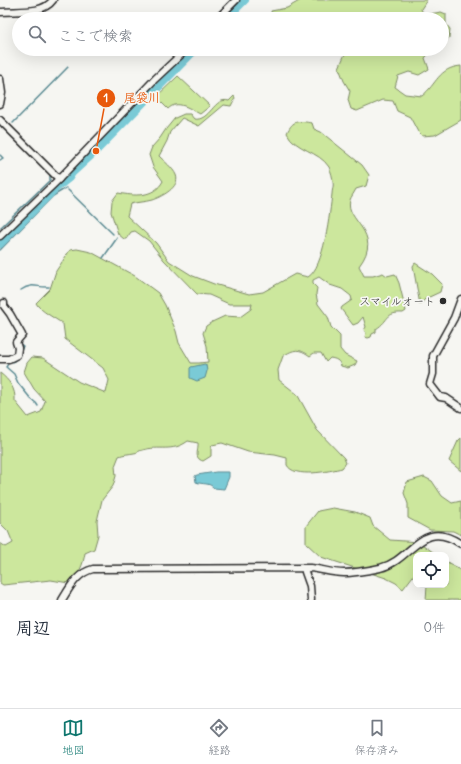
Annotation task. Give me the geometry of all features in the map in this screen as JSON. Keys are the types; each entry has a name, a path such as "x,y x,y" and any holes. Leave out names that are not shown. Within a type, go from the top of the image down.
{"street":[{"path":"0,12 43,9 49,6 53,0"},
{"path":"224,12 236,0"},
{"path":"0,236 59,179 155,80 181,56"},
{"path":"0,79 2,93 0,104"},
{"path":"0,120 59,179"},
{"path":"461,299 454,318 433,356 433,374 430,384 440,397 446,398 461,408"},
{"path":"0,359 9,359 16,355 18,348 16,342 22,334 4,306 4,303"},
{"path":"62,600 78,577 93,569 310,568 346,573 382,568 394,563 415,544 429,536 447,536 461,544"},
{"path":"305,572 310,586 311,600"}],"green space":[{"path":"301,0 427,0 421,9 422,12 271,12 287,8"},
{"path":"344,56 427,56 425,58 429,69 419,75 409,72 398,76 395,87 405,94 422,96 443,73 453,67 461,66 461,120 435,135 422,136 418,132 410,117 397,111 393,101 383,100 357,111 351,109 348,100 350,91 339,68"},
{"path":"178,76 210,106 200,114 180,105 172,106 168,109 156,97"},
{"path":"234,96 235,98 231,106 224,105 199,126 182,118 170,132 159,156 175,172 177,179 176,184 165,194 156,199 130,204 127,216 156,243 169,261 193,276 249,294 263,292 295,274 308,277 314,272 322,252 328,226 333,185 333,179 329,167 319,157 301,147 291,139 287,133 289,128 297,122 312,123 314,129 321,132 362,165 369,175 366,186 356,189 350,200 350,207 366,236 368,244 366,254 359,266 364,276 373,276 383,273 387,276 395,274 399,283 406,311 403,313 390,315 376,329 376,332 372,334 371,337 365,337 366,333 364,330 366,327 363,317 358,323 353,325 341,309 352,300 351,296 342,289 330,285 319,277 313,280 313,284 317,288 316,294 318,304 328,317 331,327 340,336 340,349 345,355 357,361 355,365 348,368 341,366 338,361 334,359 330,358 326,362 321,353 314,353 310,356 296,350 283,356 278,370 279,380 297,394 317,430 344,458 346,463 342,468 329,471 313,473 297,472 287,465 287,458 248,452 222,443 212,445 211,456 203,461 197,456 198,443 188,441 176,447 141,450 135,453 119,456 115,466 116,476 113,486 102,500 97,521 98,535 94,549 85,553 80,570 72,580 69,583 51,580 3,585 0,583 0,543 6,547 13,543 8,531 0,523 0,373 11,385 15,401 28,417 41,412 45,401 34,389 24,372 27,363 32,357 43,358 79,382 106,393 109,380 103,368 65,339 63,324 44,312 36,303 50,289 56,271 70,250 77,249 91,252 135,276 158,293 176,331 179,343 191,363 208,362 207,346 203,333 206,326 225,316 240,317 251,309 252,304 229,304 209,295 197,294 164,260 149,241 135,231 131,232 126,239 118,234 111,212 112,201 118,193 137,195 149,193 159,187 163,181 153,167 149,155 152,147 175,118 184,114 190,114 194,119 199,119 204,117 219,102 224,100 229,101"},
{"path":"415,263 432,274 442,284 440,292 425,299 420,305 413,266"},
{"path":"461,438 461,471 449,461 458,441"},
{"path":"424,477 432,481 442,496 452,503 461,501 461,535 453,531 430,530 408,518 408,504 404,493 407,482"},
{"path":"333,508 355,512 370,518 373,526 390,540 419,542 433,552 413,552 413,576 403,589 396,583 386,578 321,557 306,543 306,526 318,511"},
{"path":"449,563 461,571 461,600 426,600 427,588 449,588"}],"water":[{"path":"205,364 207,371 205,378 197,381 190,378 191,367"},
{"path":"216,472 229,472 229,477 224,489 214,488 208,484 196,482 195,476 197,475"}],"waterway":[{"path":"233,12 245,0"},
{"path":"0,244 54,190 69,178 72,173 96,151 189,56"},
{"path":"13,123 68,67"},
{"path":"0,155 3,158 0,160"},
{"path":"0,228 50,180 50,173"},
{"path":"0,250 53,196 66,188"},
{"path":"68,190 113,234"},
{"path":"103,258 117,238"},
{"path":"21,290 29,286 49,287"},
{"path":"19,343 23,346 21,351"},
{"path":"13,362 17,358"},
{"path":"8,364 6,367 14,374 18,383 38,406"}],"place":[{"name":"尾袋川","path":"96,151"},
{"name":"スマイルオート","path":"443,301"}]}
